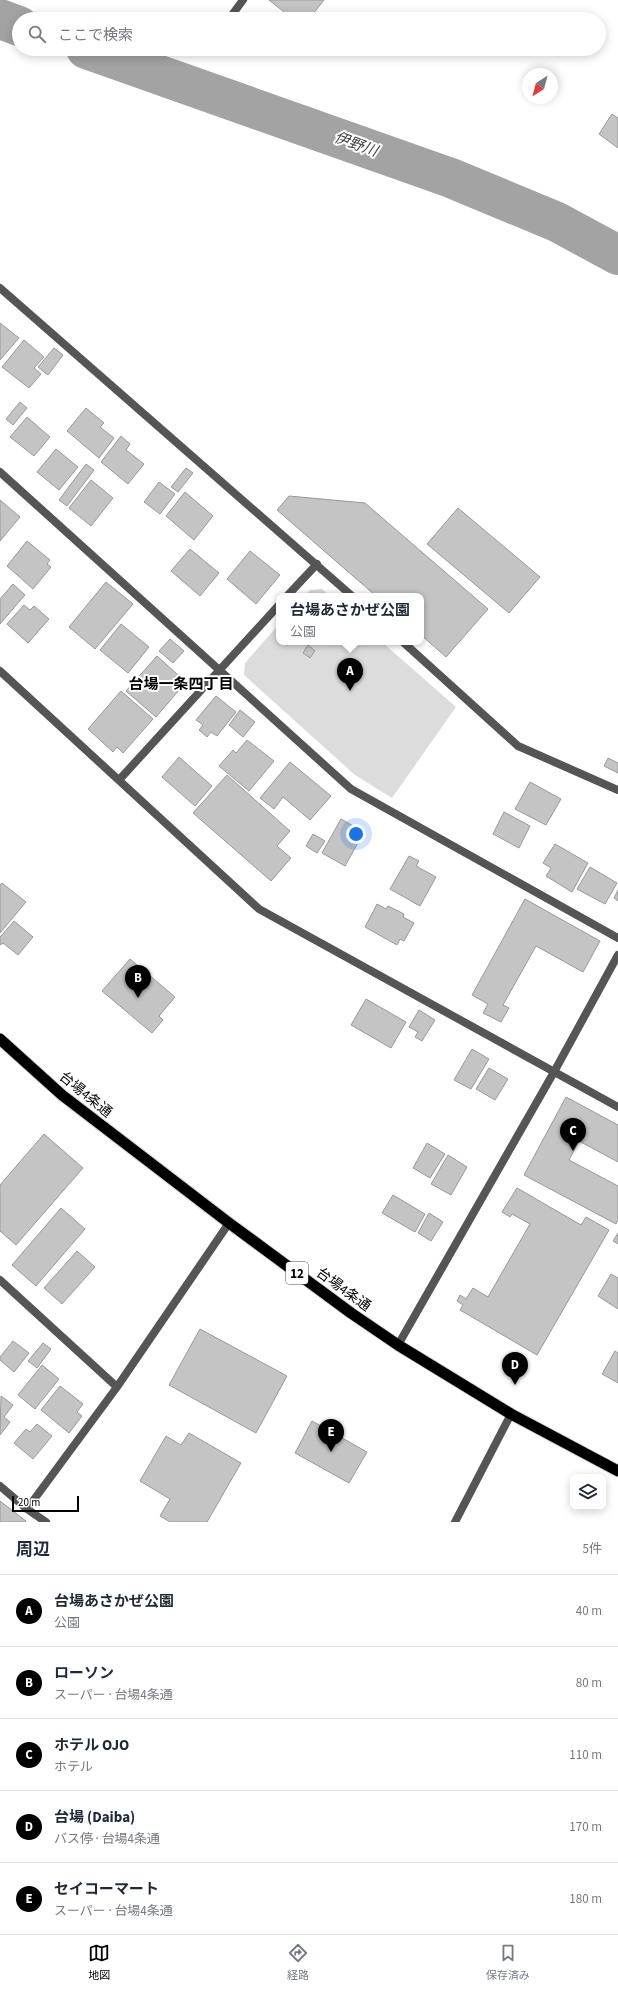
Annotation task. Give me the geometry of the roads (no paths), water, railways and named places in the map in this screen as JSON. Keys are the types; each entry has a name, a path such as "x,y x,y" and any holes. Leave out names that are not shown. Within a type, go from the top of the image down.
{"highway":[{"name":"台場4条通","path":"0,1039 62,1095 229,1223 351,1313 398,1345 511,1414 618,1471"}],"street":[{"path":"234,12 243,0"},
{"path":"0,288 349,593"},
{"path":"0,472 351,789 618,938"},
{"path":"290,593 317,564"},
{"path":"119,780 276,608"},
{"path":"406,645 518,746 618,790"},
{"path":"0,671 259,909 618,1107"},
{"path":"398,1345 554,1072 618,955"},
{"path":"27,1509 117,1387 229,1223"},
{"path":"0,1280 117,1387"},
{"path":"455,1522 511,1414"},
{"path":"0,1486 27,1509 46,1522"}],"waterway":[{"name":"伊野川","path":"0,19 12,23"},
{"name":"伊野川","path":"106,56 451,178 557,222 618,255"}],"place":[{"name":"台場あさかぜ公園","path":"350,691"},
{"name":"ローソン","path":"138,998"},
{"name":"ホテル OJO","path":"573,1151"},
{"name":"台場 (Daiba)","path":"515,1385"},
{"name":"セイコーマート","path":"331,1452"}],"district":[{"name":"台場一条四丁目","path":"181,684"}]}
